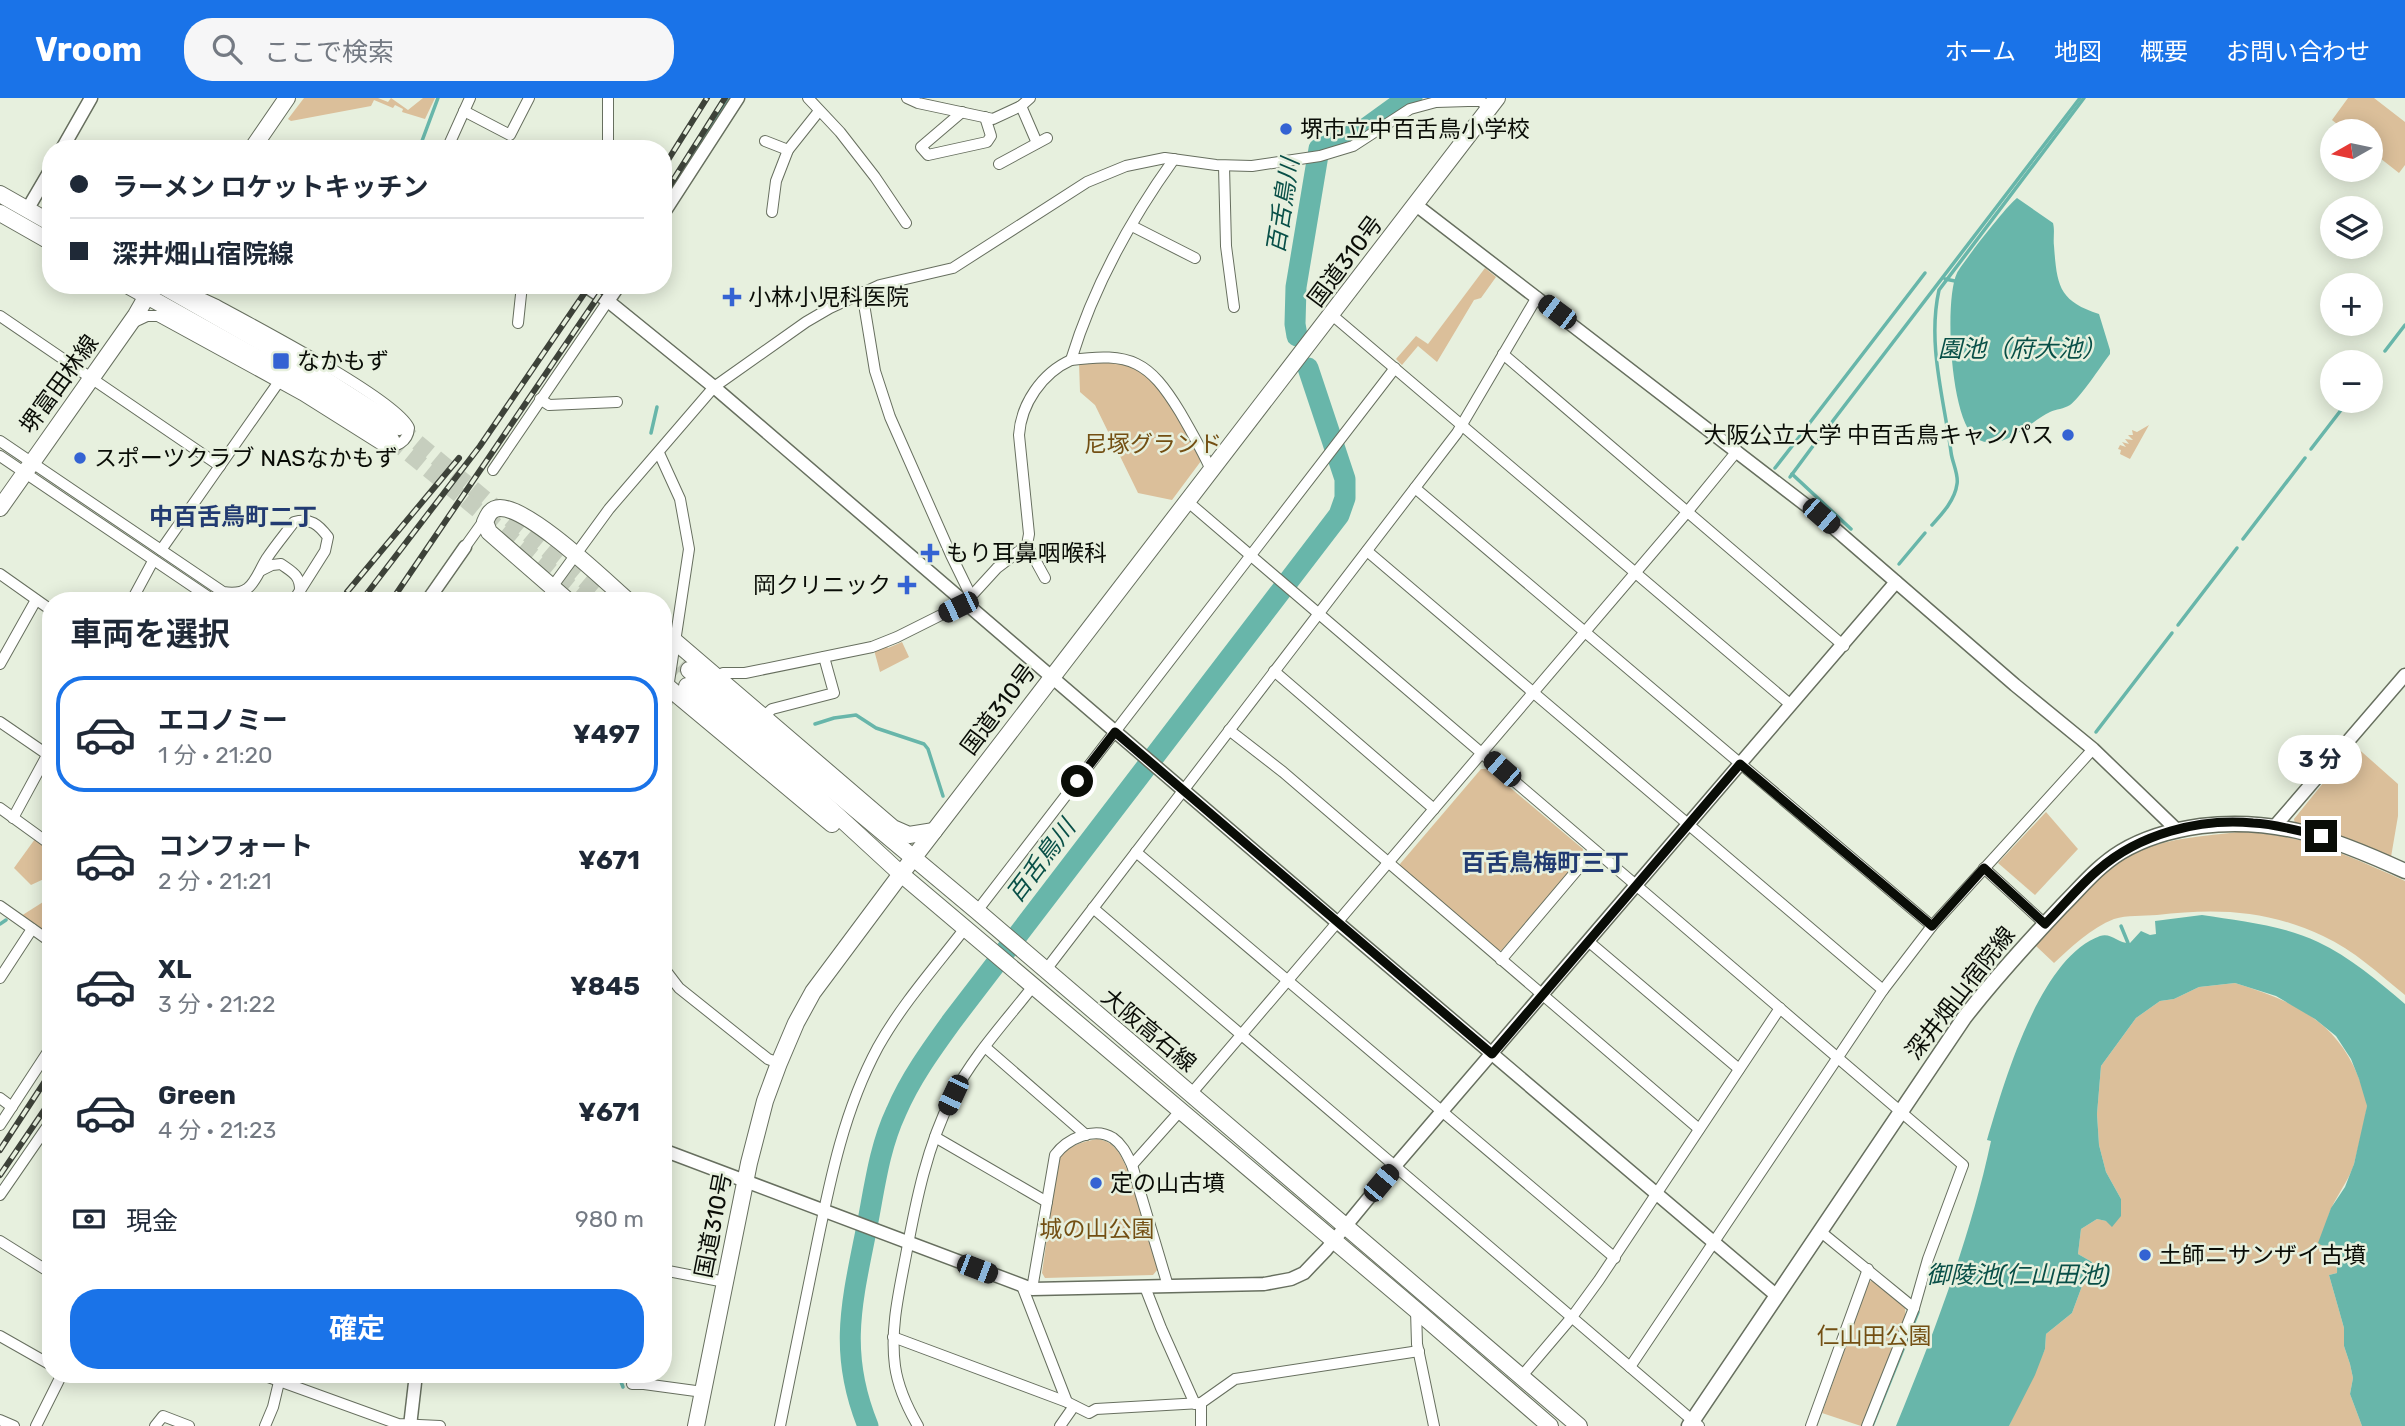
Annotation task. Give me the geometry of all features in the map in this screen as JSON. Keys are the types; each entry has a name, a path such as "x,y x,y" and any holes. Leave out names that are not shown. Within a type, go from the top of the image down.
{"main road":[{"path":"257,140 280,100"},
{"name":"国道310号","path":"696,1426 745,1181 765,1101 796,1023 813,992 1493,103"},
{"path":"0,194 42,218"},
{"path":"0,214 42,237"},
{"name":"堺富田林線","path":"0,508 130,324 148,294"},
{"path":"157,294 293,377 395,433 310,370 176,294"},
{"path":"548,592 486,527 489,513 494,509 501,508 536,524 618,592"},
{"path":"672,639 893,828 909,835 934,831"},
{"name":"大阪高石線","path":"1550,1426 901,874 688,678 977,911 1012,944 1578,1426"},
{"path":"672,690 830,823 875,851"},
{"name":"深井畑山宿院線","path":"1694,1424 1964,1017 2001,971 2097,870 2143,840 2177,830 2229,823 2275,826 2346,844 2405,871"}],"street":[{"path":"67,140 91,98"},
{"path":"451,140 470,98"},
{"path":"464,111 510,135 529,98"},
{"path":"607,140 608,98"},
{"path":"672,200 738,98"},
{"path":"808,98 875,177 906,223"},
{"path":"907,98 993,119 1021,106 1030,98"},
{"path":"551,592 574,555 609,509 714,387 806,321 862,292 902,279 953,268 1087,182 1135,164 1156,159 1174,159 1224,166 1252,166 1317,157 1353,146 1410,109 1436,102 1493,103"},
{"path":"1021,106 1037,144"},
{"path":"772,212 776,181 788,150 819,111"},
{"path":"962,112 921,147 928,155 987,142 991,136 985,117"},
{"path":"999,164 1047,138"},
{"path":"765,141 788,150"},
{"path":"1071,360 1101,285 1138,211 1174,159"},
{"path":"1224,166 1226,246 1234,307"},
{"path":"27,209 42,184"},
{"path":"1416,205 1821,516 2093,749 2177,830"},
{"path":"1132,226 1195,258"},
{"path":"862,292 875,371 890,417 968,599"},
{"path":"518,323 521,294"},
{"path":"598,294 714,387 968,599 1115,732 1777,1296"},
{"path":"493,470 613,294"},
{"path":"130,324 147,316 158,316 383,446 400,444 408,434 408,425 402,416 336,372 217,305 204,299 182,297"},
{"path":"1045,971 1462,424 1537,297"},
{"path":"1332,315 1791,705"},
{"path":"0,316 220,466"},
{"path":"1503,354 1844,646"},
{"path":"1045,578 1027,545 1029,534 1019,435 1020,420 1024,408 1045,379 1062,364 1071,360 1111,357 1145,368 1156,376 1184,419 1211,470"},
{"path":"977,911 1395,368"},
{"path":"161,550 278,383"},
{"path":"540,399 549,405 617,402"},
{"path":"0,441 28,467 153,561 201,592"},
{"path":"1190,1095 1737,451"},
{"path":"659,453 679,497 688,540 686,576 672,625"},
{"path":"0,456 28,467 223,592"},
{"path":"1415,488 1932,926"},
{"path":"1187,501 1963,1165 1928,1258 1914,1308 1867,1426"},
{"path":"434,592 489,513"},
{"path":"244,592 252,585 266,560 294,522 303,519 318,523 328,537 325,551 300,590"},
{"path":"465,547 482,536 499,541"},
{"path":"716,677 723,673 745,673 872,647 968,599 997,568 1027,545"},
{"path":"1367,551 1883,990"},
{"path":"136,592 153,561"},
{"path":"262,570 281,564 300,580 300,590"},
{"path":"0,574 42,604"},
{"path":"672,1153 1027,1288 1275,1284 1304,1273 1844,646 1896,582"},
{"path":"0,664 36,600"},
{"path":"763,717 772,709 834,693 824,657"},
{"path":"1275,671 1433,810"},
{"path":"2275,826 2405,676"},
{"path":"0,722 42,748"},
{"path":"1229,730 1283,772 1699,1129"},
{"path":"1630,1367 1883,990 1932,926 2093,749"},
{"path":"13,818 42,767"},
{"path":"0,808 42,839"},
{"path":"1501,960 1594,850"},
{"path":"1136,852 1615,1258"},
{"path":"1984,868 2045,924"},
{"path":"1093,908 1243,1034 1694,1424"},
{"path":"2,911 42,936"},
{"path":"780,1426 824,1211 837,1154 854,1100 878,1047 902,1010 966,927"},
{"path":"0,978 32,929"},
{"path":"1588,941 1739,1069"},
{"path":"672,982 768,1059 779,1063"},
{"path":"918,1426 899,1385 893,1337 895,1311 921,1186 935,1137 953,1095 985,1047 1034,985"},
{"path":"1521,1377 1572,1317 1615,1258 1780,1008"},
{"path":"985,1047 1086,1135"},
{"path":"0,1125 42,1061"},
{"path":"0,1098 12,1107"},
{"path":"1132,1165 1181,1110"},
{"path":"1060,1426 1070,1404 1027,1288 1055,1155 1061,1147 1086,1135 1097,1133 1115,1139 1124,1149 1132,1165 1168,1286"},
{"path":"0,1195 42,1134"},
{"path":"935,1137 1047,1202"},
{"path":"1821,1232 1914,1308"},
{"path":"0,1241 42,1264"},
{"path":"1811,1426 1868,1269"},
{"path":"672,1272 725,1282"},
{"path":"1145,1287 1161,1328 1198,1403 1201,1426"},
{"path":"1416,1310 1419,1351 1434,1426"},
{"path":"0,1336 42,1360"},
{"path":"893,1337 1089,1413"},
{"path":"1089,1413 1096,1409 1198,1403 1235,1379 1419,1351"},
{"path":"36,1426 58,1383"},
{"path":"265,1426 279,1383"},
{"path":"282,1383 398,1424 440,1426"},
{"path":"410,1426 415,1383"},
{"path":"661,1383 703,1392"},
{"path":"1087,1426 1089,1413"},
{"path":"155,1426 163,1416 189,1426"},
{"path":"0,1420 13,1426"}],"green space":[{"path":"304,98 378,98 388,102 391,98 408,110 423,98 435,98 425,119 402,112 403,109 395,105 393,108 374,100 371,106 291,121 288,119"},
{"path":"2348,98 2374,98 2405,122 2405,165 2399,173 2384,161 2384,119 2333,119"},
{"path":"1485,268 1496,277 1481,298 1474,300 1437,362 1418,346 1402,365 1396,359 1416,336 1428,344"},
{"name":"尼塚グランド","path":"1112,361 1143,370 1165,394 1201,461 1172,500 1138,493 1095,405 1080,392 1079,363"},
{"path":"2149,425 2130,459 2120,454 2120,445 2126,447 2122,442 2129,444 2125,439 2133,440 2128,435 2133,435 2132,430 2137,432"},
{"path":"902,642 909,657 880,672 874,650"},
{"path":"2354,745 2398,784 2398,816 2391,857 2332,833 2295,824 2294,819"},
{"path":"1481,769 1488,769 1583,849 1584,854 1502,950 1497,951 1401,869 1400,864"},
{"path":"2046,812 2078,849 2035,895 1998,863"},
{"path":"2238,832 2303,841 2405,881 2405,995 2366,963 2334,942 2303,927 2242,913 2201,912 2114,919 2074,944 2054,963 2036,946 2084,892 2125,858 2164,843"},
{"path":"35,839 42,844 42,880 31,885 14,868"},
{"path":"42,903 42,930 21,916"},
{"path":"2235,983 2292,1005 2323,1026 2348,1056 2365,1095 2366,1111 2354,1164 2332,1207 2326,1229 2337,1267 2337,1273 2329,1275 2344,1328 2344,1346 2353,1378 2350,1394 2362,1426 2009,1426 2045,1349 2046,1334 2072,1313 2082,1286 2094,1272 2092,1262 2078,1254 2081,1229 2097,1219 2106,1221 2121,1199 2106,1172 2099,1145 2097,1114 2101,1066 2136,1018 2160,1001 2174,999 2199,987"},
{"name":"城の山公園","path":"1097,1139 1112,1145 1122,1158 1134,1188 1158,1269 1153,1275 1045,1278 1042,1273 1058,1159 1075,1145"},
{"name":"仁山田公園","path":"1874,1280 1905,1308 1905,1318 1861,1426 1822,1413 1869,1282"}],"water":[{"name":"園池（府大池）","path":"2017,198 2053,223 2059,282 2076,304 2099,314 2110,354 2070,405 2050,412 2015,435 1996,442 1987,442 1977,439 1968,429 1955,387 1950,333 1953,287 1957,273 1968,257"},
{"name":"御陵池(仁山田池)","path":"2202,915 2275,928 2318,942 2352,962 2405,1004 2405,1426 2362,1426 2350,1394 2353,1378 2344,1346 2344,1328 2329,1275 2337,1273 2336,1263 2330,1252 2318,1243 2331,1208 2345,1187 2354,1164 2367,1106 2359,1079 2351,1059 2336,1036 2315,1019 2276,996 2235,983 2199,987 2174,999 2160,1001 2136,1018 2101,1066 2097,1114 2099,1145 2106,1172 2121,1199 2121,1216 2112,1227 2106,1221 2097,1219 2081,1229 2078,1254 2092,1262 2094,1272 2082,1286 2072,1313 2046,1334 2045,1349 2035,1375 2009,1426 1896,1426 1962,1250 1991,1141 1987,1140 2003,1087 2027,1025 2042,995 2059,969 2078,949 2100,936 2130,943 2141,931 2150,935 2156,934 2155,921"}],"waterway":[{"path":"422,140 438,98"},
{"path":"672,186 728,98"},
{"name":"百舌鳥川","path":"1297,336 1296,287 1319,149 1362,131 1412,98"},
{"path":"1819,439 2080,98"},
{"path":"1932,525 1951,501 1957,480 1936,351 1939,290 2084,98"},
{"path":"1805,429 1925,273"},
{"path":"1945,279 1955,281"},
{"path":"2385,351 2405,325"},
{"name":"百舌鳥川","path":"868,1426 858,1399 853,1373 851,1324 857,1275 890,1125 914,1076 952,1021 1339,515 1345,498 1345,479 1308,368"},
{"path":"651,433 657,407"},
{"path":"2311,449 2339,413"},
{"path":"1775,468 1800,436"},
{"path":"1790,477 1813,446"},
{"path":"2243,539 2305,458"},
{"path":"1792,474 1851,529"},
{"path":"1899,564 1925,533"},
{"path":"2178,625 2237,548"},
{"path":"2096,732 2172,633"},
{"path":"815,724 856,715 876,728 924,744 943,796"},
{"path":"0,924 6,920"},
{"path":"2121,926 2128,943"},
{"path":"1872,1426 1918,1312"},
{"path":"621,1383 623,1387"}],"tunnel":[{"path":"399,427 597,592"},
{"path":"391,439 577,592"},
{"path":"672,656 689,670"},
{"path":"672,674 687,686"}],"railway":[{"path":"672,154 707,98"},
{"path":"672,182 725,98"},
{"path":"368,592 480,446 584,294"},
{"path":"397,592 600,294"},
{"path":"347,592 459,458"},
{"path":"0,1150 42,1086"},
{"path":"0,1175 42,1113"}],"place":[{"name":"堺市立中百舌鳥小学校","path":"1286,129"},
{"name":"小林小児科医院","path":"732,297"},
{"name":"なかもず","path":"281,361"},
{"name":"大阪公立大学 中百舌鳥キャンパス","path":"2068,435"},
{"name":"スポーツクラブ NASなかもず","path":"80,458"},
{"name":"もり耳鼻咽喉科","path":"930,553"},
{"name":"岡クリニック","path":"907,585"},
{"name":"定の山古墳","path":"1096,1183"},
{"name":"土師ニサンザイ古墳","path":"2145,1255"}],"district":[{"name":"中百舌鳥町二丁","path":"233,517"},
{"name":"百舌鳥梅町三丁","path":"1545,863"}],"route":[{"path":"1077,781 1115,732 1492,1054 1740,764 1932,926 1984,868 2045,924 2097,870 2120,853 2160,834 2191,827 2252,822 2321,836"}]}
